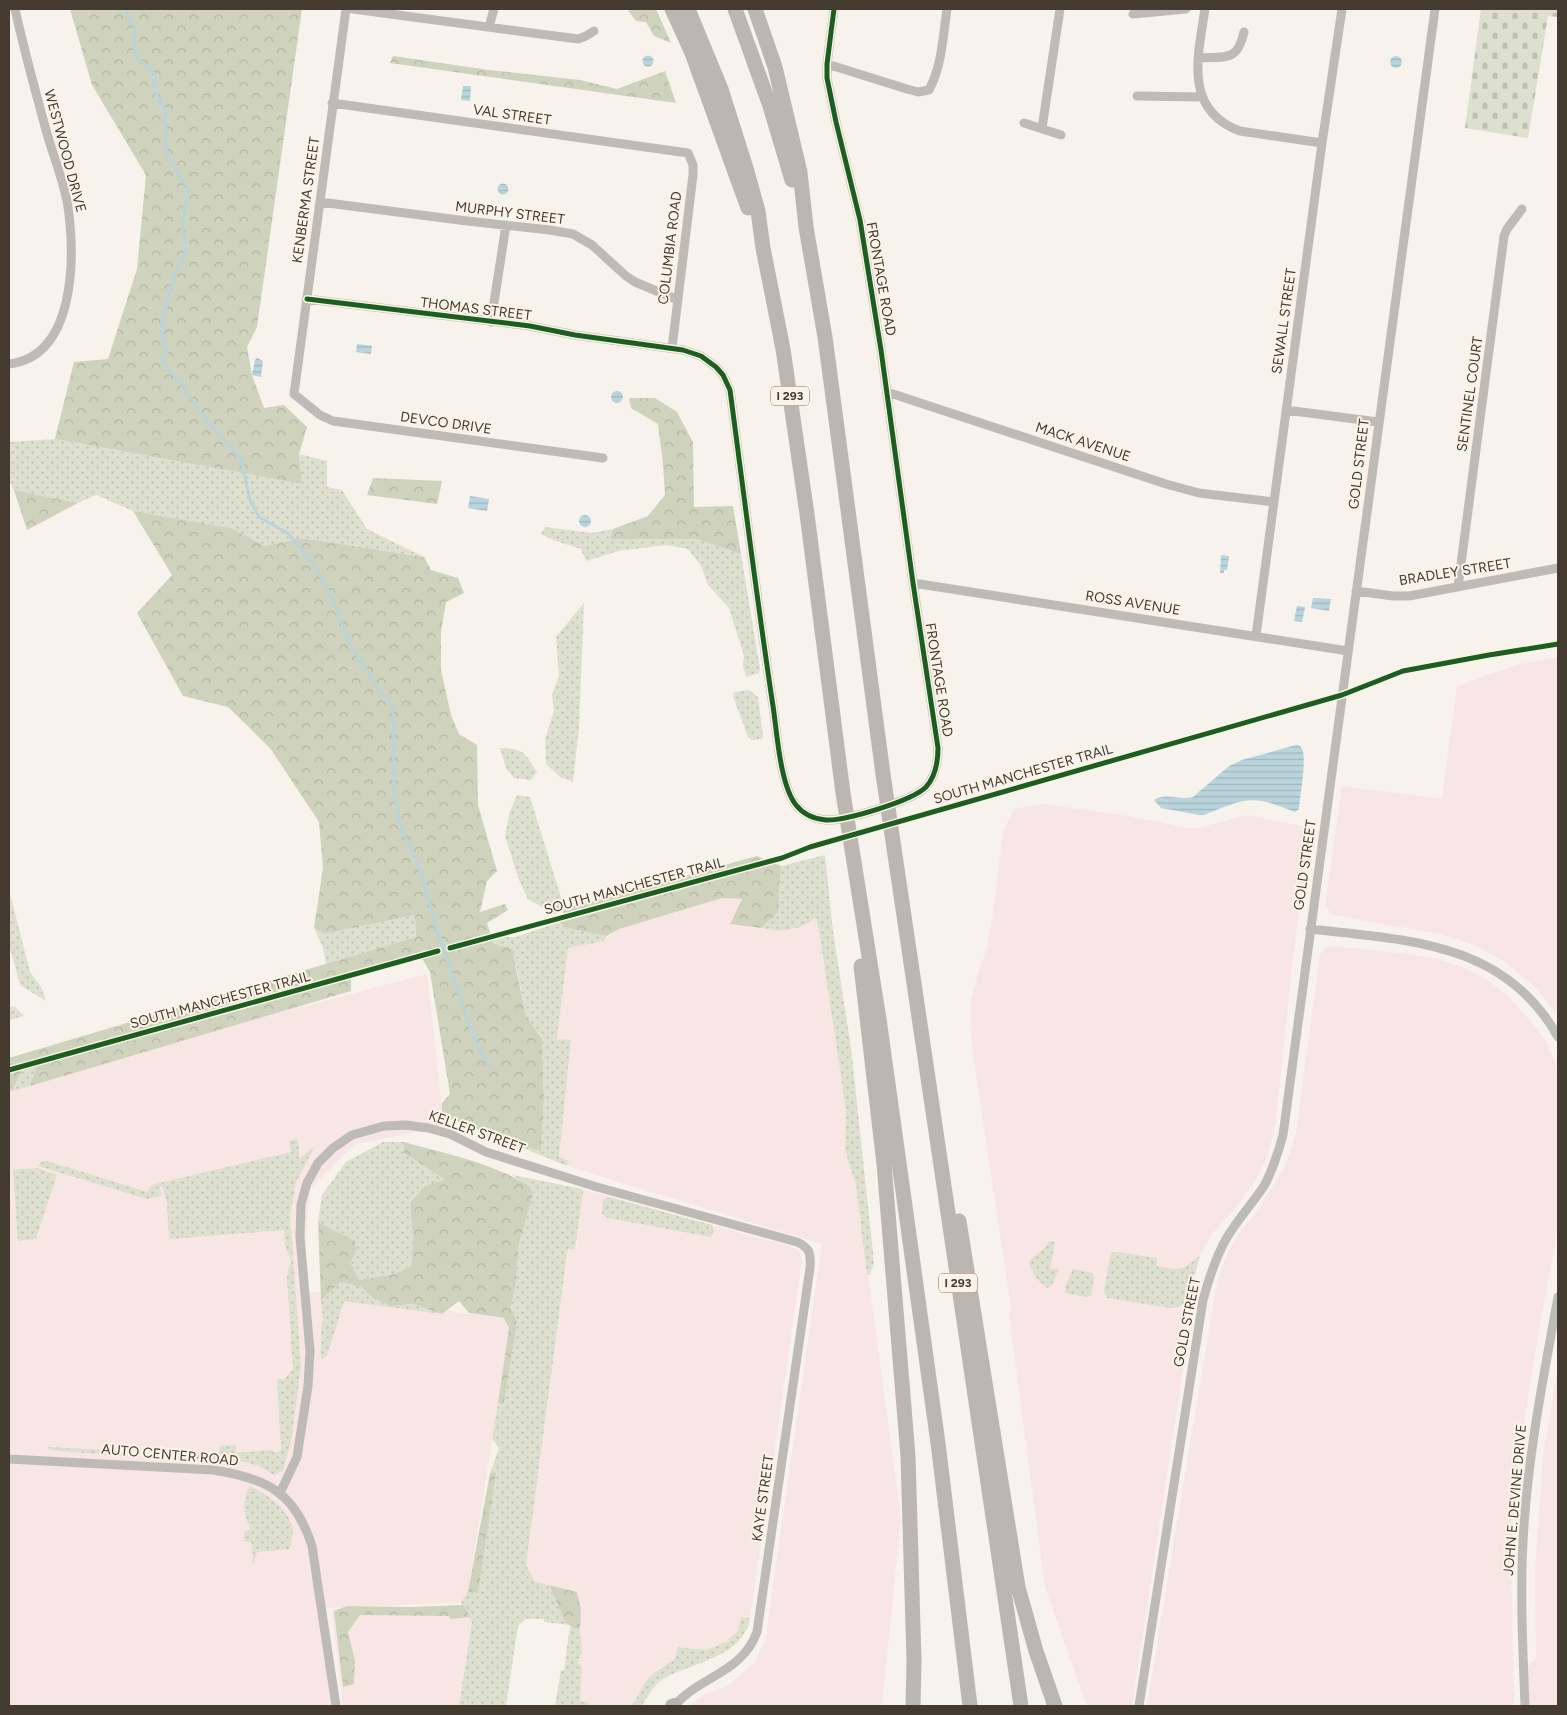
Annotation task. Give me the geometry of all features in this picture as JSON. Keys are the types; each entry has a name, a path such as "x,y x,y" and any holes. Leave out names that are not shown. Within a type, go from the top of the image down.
{"highway":[{"path":"672,9 692,53 763,248"},
{"name":"I 293","path":"688,9 721,89 758,211 763,248 786,368 854,866 881,1028 938,1443 970,1706"},
{"name":"I 293","path":"735,9 770,106 806,227 825,338 883,774 1021,1706"},
{"path":"755,9 775,67 788,117 800,172 806,227"},
{"path":"859,897 861,970 884,1164 908,1456 914,1661 913,1706"},
{"path":"933,1110 959,1220 1018,1587 1036,1651 1055,1706"},
{"path":"914,1661 920,1706"}],"street":[{"name":"WESTWOOD DRIVE","path":"9,364 24,361 34,356 50,340 59,325 67,298 70,253 68,206 29,70 15,9"},
{"name":"KENBERMA STREET","path":"294,394 346,9"},
{"path":"353,9 578,39 594,31"},
{"path":"489,27 494,9"},
{"name":"FRONTAGE ROAD","path":"672,348 692,353 710,362 723,375 730,390 784,774 794,802 800,810 810,816 832,820 904,800 920,791 931,780 937,764 938,748 887,392 860,220 827,78 834,9"},
{"path":"827,64 918,92 929,90 938,68 947,9"},
{"path":"1042,128 1060,9"},
{"path":"1133,14 1186,9"},
{"path":"1205,9 1198,58 1198,82 1202,97 1212,113 1230,127 1252,133 1322,143"},
{"name":"SEWALL STREET","path":"1256,636 1322,143 1342,9"},
{"name":"GOLD STREET","path":"1138,1706 1208,1278 1216,1257 1227,1238 1263,1186 1279,1149 1288,1100 1435,9"},
{"path":"1198,58 1232,55 1239,50 1244,32"},
{"path":"1137,96 1202,97"},
{"name":"VAL STREET","path":"332,103 688,153"},
{"path":"1024,123 1061,135"},
{"name":"COLUMBIA ROAD","path":"672,348 693,175 693,165 688,153"},
{"name":"MURPHY STREET","path":"320,202 561,232 578,236 592,245 635,282 678,300"},
{"name":"SENTINEL COURT","path":"1458,588 1504,236 1522,209"},
{"path":"491,322 506,225"},
{"name":"THOMAS STREET","path":"307,299 491,322 672,348"},
{"name":"MACK AVENUE","path":"887,392 1166,484 1199,493 1274,502"},
{"name":"DEVCO DRIVE","path":"294,394 320,415 333,421 603,458"},
{"path":"1286,410 1378,422"},
{"name":"BRADLEY STREET","path":"1356,592 1409,596 1558,568"},
{"name":"ROSS AVENUE","path":"913,582 1348,651"},
{"path":"1310,928 1409,940 1457,953 1497,972 1521,990 1542,1012 1558,1037"},
{"name":"KELLER STREET","path":"280,1493 297,1457 308,1386 310,1351 300,1237 301,1204 306,1183 318,1163 333,1148 352,1136 373,1128 390,1126 406,1125 428,1128 450,1134 486,1152 587,1184 796,1242 806,1247 811,1256"},
{"name":"KAYE STREET","path":"674,1706 693,1690 740,1659 748,1651 757,1632 811,1256"},
{"name":"JOHN E. DEVINE DRIVE","path":"1525,1706 1522,1611 1524,1520 1534,1431 1558,1297"},
{"name":"AUTO CENTER ROAD","path":"9,1459 213,1470 246,1476 266,1484 280,1493 303,1522 312,1546 336,1706"}],"shaded area":[{"path":"1558,657 1558,1015 1533,985 1502,960 1474,945 1440,934 1333,915 1326,907 1326,900 1342,786 1442,799 1457,686 1517,665"},
{"path":"1041,804 1115,814 1195,829 1247,815 1310,828 1293,957 1275,1128 1266,1160 1254,1183 1238,1205 1211,1235 1200,1256 1186,1299 1186,1329 1188,1336 1132,1706 1087,1706 1045,1587 1009,1315 1011,1307 972,1047 970,1004 987,948 1003,832 1014,809"},
{"path":"722,898 742,899 730,924 780,931 801,927 816,918 819,930 846,1110 845,1150 856,1185 901,1519 882,1706 689,1706 705,1694 723,1688 732,1682 754,1663 765,1641 822,1244 567,1166 569,1160 559,1157 571,1040 557,1040 568,947 604,941 618,929"},
{"path":"1332,946 1409,954 1437,959 1463,967 1489,981 1509,997 1546,1041 1558,1069 1558,1226 1516,1474 1511,1560 1514,1706 1147,1706 1217,1281 1228,1252 1239,1233 1259,1209 1286,1164 1296,1133 1320,955 1325,948"},
{"path":"427,974 444,1125 355,1144 310,1189 302,1290 511,1320 468,1592 461,1602 326,1608 332,1706 9,1706 9,1084"},
{"path":"582,1189 795,1248 801,1254 802,1261 750,1618 741,1617 738,1629 726,1642 706,1650 678,1647 674,1660 658,1668 655,1674 648,1679 631,1706 588,1706 588,1703 580,1702 582,1666 577,1663 582,1651 581,1609 577,1592 535,1582 526,1565 569,1249 576,1250"},
{"path":"1558,1367 1558,1706 1525,1706 1524,1668 1536,1659 1535,1573 1543,1456"},
{"path":"467,1605 474,1613 460,1706 343,1706 332,1610"}],"green space":[{"path":"70,9 302,9 257,327 247,347 252,375 264,408 284,405 307,427 299,454 302,484 55,439 74,362 108,359 137,269 146,175 92,85"},
{"path":"627,9 656,9 671,43 654,36 646,22 636,21"},
{"path":"1481,9 1558,9 1558,17 1548,16 1528,138 1465,128"},
{"path":"393,56 489,70 580,80 617,89 665,71 676,103 390,63"},
{"path":"629,398 655,398 677,412 693,442 694,507 733,506 741,554 697,539 610,539 613,529 648,516 665,495 658,424 631,408"},
{"path":"55,439 302,484 299,454 327,461 327,487 342,490 367,529 424,557 302,538 265,547 231,528 133,511 96,495 78,503 14,490 9,481 9,442"},
{"path":"373,478 442,481 437,504 367,495"},
{"path":"14,490 78,503 27,530"},
{"path":"133,511 231,528 265,546 302,538 424,557 431,570 458,578 464,593 446,602 441,632 441,670 451,715 459,734 477,745 478,805 497,871 487,881 480,912 505,904 508,910 487,923 494,944 512,949 526,1016 542,1039 544,1100 541,1151 503,1140 442,1115 442,1103 450,1094 430,972 419,953 351,974 351,991 30,1086 36,1068 22,1070 13,1090 9,1089 9,1058 416,937 415,915 324,934 314,928 323,868 319,822 270,748 228,707 183,696 137,613 172,575"},
{"path":"545,527 592,533 613,529 610,539 697,539 741,554 760,669 759,673 746,677 743,666 744,656 729,608 708,585 701,566 688,549 666,545 618,551 586,561 581,549 541,534"},
{"path":"584,603 579,727 573,782 560,777 546,764 545,739 554,711 552,695 559,676 556,637"},
{"path":"749,690 758,697 763,737 761,739 752,740 748,737 733,696 734,692"},
{"path":"500,748 520,751 527,756 537,772 531,780 514,778 506,768"},
{"path":"517,795 530,797 563,904 555,915 528,899 519,880 505,836 510,811"},
{"path":"825,855 833,931 851,1048 874,1262 870,1275 867,1275 856,1185 845,1150 846,1110 816,918 801,927 780,931 761,928 778,913 781,866"},
{"path":"757,856 781,866 778,913 761,928 730,924 742,899 722,898 619,929 607,936 563,927 563,904 577,906"},
{"path":"9,890 30,972 41,987 46,1001 20,985 9,944"},
{"path":"415,915 416,937 326,964 323,948 314,928 324,934"},
{"path":"563,921 563,927 607,936 604,941 568,948 557,1039 571,1040 559,1157 569,1161 567,1166 503,1140 541,1150 544,1100 542,1039 526,1016 516,964 494,944 492,937 516,937"},
{"path":"9,1006 15,1007 24,1016 9,1020"},
{"path":"37,1068 30,1086 9,1092 9,1089 14,1090 22,1070"},
{"path":"296,1139 299,1145 299,1159 315,1146 296,1182 290,1215 301,1366 291,1442 283,1470 274,1475 258,1466 241,1461 183,1459 161,1455 161,1452 218,1455 220,1446 236,1445 236,1453 270,1450 276,1453 281,1450 277,1379 285,1379 293,1369 287,1277 291,1260 285,1245 284,1230 169,1239 167,1203 162,1186 160,1187 161,1196 147,1199 38,1166 41,1162 47,1161 147,1192 151,1185 291,1152 289,1141"},
{"path":"383,1142 404,1142 404,1153 446,1181 425,1186 410,1201 413,1240 411,1266 394,1274 359,1280 351,1264 356,1249 354,1241 318,1222 322,1195 346,1162"},
{"path":"404,1142 485,1165 530,1186 533,1195 519,1244 516,1282 511,1308 517,1323 504,1403 498,1403 509,1328 504,1318 469,1313 459,1301 442,1314 413,1304 391,1306 373,1298 361,1287 341,1282 321,1300 318,1222 355,1241 356,1249 351,1264 359,1280 394,1274 411,1266 413,1240 410,1202 425,1186 445,1180 404,1153"},
{"path":"37,1168 57,1175 36,1239 18,1241 13,1170"},
{"path":"512,1175 582,1189 583,1193 575,1250 568,1249 526,1565 535,1582 549,1585 565,1622 570,1625 544,1622 544,1619 525,1619 518,1626 506,1706 459,1706 472,1623 461,1602 468,1592 478,1593 495,1472 490,1473 499,1448 492,1439 498,1403 504,1403 517,1323 511,1308 516,1282 519,1244 533,1195 530,1186"},
{"path":"609,1197 712,1225 714,1229 711,1237 608,1218 602,1214 603,1200"},
{"path":"1049,1241 1055,1242 1050,1269 1059,1269 1052,1285 1047,1288 1036,1278 1029,1263"},
{"path":"1117,1252 1157,1258 1157,1266 1171,1269 1184,1267 1200,1256 1186,1303 1170,1308 1107,1298 1104,1292 1110,1257 1111,1253"},
{"path":"1073,1269 1092,1273 1094,1276 1091,1296 1086,1297 1065,1293 1065,1287"},
{"path":"341,1282 361,1287 373,1298 391,1306 413,1304 442,1314 344,1301 327,1356 321,1360 321,1326 323,1322 321,1300"},
{"path":"48,1447 125,1451 124,1456 49,1450"},
{"path":"496,1472 478,1593 468,1592 490,1473"},
{"path":"250,1486 269,1497 285,1512 293,1531 290,1549 257,1552 253,1565 252,1543 244,1541 244,1532 250,1529 244,1508"},
{"path":"549,1585 577,1592 581,1609 580,1627 575,1629 565,1622"},
{"path":"463,1605 470,1617 450,1619 449,1616 360,1615 348,1632 355,1661 354,1684 343,1687 334,1611 347,1606 413,1607"},
{"path":"741,1617 750,1618 738,1642 715,1657 663,1679 649,1694 642,1706 631,1706 648,1679 660,1668 674,1660 678,1647 706,1650 726,1642 738,1630"},
{"path":"570,1626 575,1629 580,1627 582,1652 577,1663 582,1666 580,1701 588,1703 588,1706 555,1706 561,1670 564,1670"}],"water":[{"path":"648,55 654,61 648,67 642,61"},
{"path":"1398,56 1401,57 1401,67 1394,68 1391,67 1390,60 1391,57"},
{"path":"463,86 471,86 470,101 461,100"},
{"path":"501,184 505,184 508,189 507,193 501,194 498,191 498,187"},
{"path":"357,344 372,346 371,354 356,352"},
{"path":"257,358 263,361 261,377 252,375"},
{"path":"615,391 619,391 623,397 619,403 615,403 611,399 611,395"},
{"path":"470,496 489,499 487,511 468,508"},
{"path":"583,515 587,515 591,521 587,527 583,527 579,523 579,519"},
{"path":"1221,555 1229,556 1227,570 1224,570 1224,573 1220,573"},
{"path":"1313,598 1331,599 1329,611 1311,608"},
{"path":"1297,606 1305,607 1302,622 1294,621"},
{"path":"1296,745 1302,749 1304,761 1299,809 1295,812 1268,802 1249,800 1199,815 1161,808 1154,800 1163,797 1193,797 1229,766 1242,760"}],"waterway":[{"path":"130,9 126,15 135,27 134,44 136,55 156,75 154,81 156,93 165,110 166,153 188,189 183,227 187,250 176,271 162,321 162,335 167,352 162,362 177,378 209,424 241,459 250,500 259,517 289,534 317,570 335,605 350,644 376,686 393,706 394,792 400,825 421,872 435,924 474,1038 490,1067"}],"cycle path":[{"name":"SOUTH MANCHESTER TRAIL","path":"307,299 530,326 575,335 683,350 701,356 716,367 723,375 730,390 778,743 786,785 791,796 796,805 805,813 826,820 848,817 878,809 918,792 926,787 934,774 938,748 881,350 860,220 827,78 834,9"},
{"name":"SOUTH MANCHESTER TRAIL","path":"450,948 782,858 810,847 1342,695 1403,671 1558,644"},
{"name":"SOUTH MANCHESTER TRAIL","path":"9,1070 438,951"}]}
